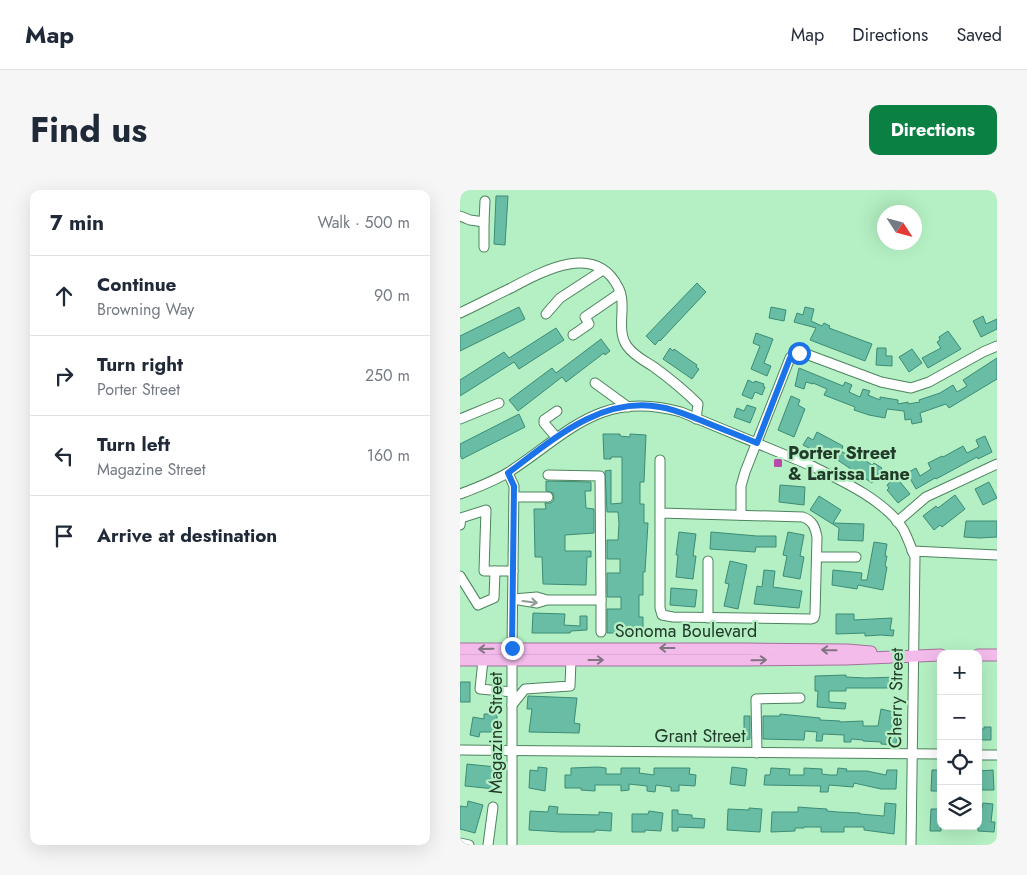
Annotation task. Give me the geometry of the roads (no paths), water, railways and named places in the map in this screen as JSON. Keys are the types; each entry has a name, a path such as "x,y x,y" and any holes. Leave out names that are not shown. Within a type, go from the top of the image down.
{"main road":[{"name":"Sonoma Boulevard","path":"460,649 571,660 846,659 937,655"},
{"name":"Sonoma Boulevard","path":"460,660 483,660 512,654 847,650 912,655"},
{"path":"982,655 997,656"}],"street":[{"path":"484,247 485,201"},
{"path":"460,216 484,222"},
{"path":"460,313 538,274 559,266 578,263 593,265 611,276 620,293 623,338 626,346 698,404 696,419"},
{"path":"546,314 560,298 603,270"},
{"path":"573,335 589,324 585,317 620,293"},
{"path":"741,515 741,486 790,358 795,353 806,354 881,382 911,388 929,382 997,346"},
{"path":"595,383 628,407"},
{"path":"460,419 500,403"},
{"name":"Cherry Street","path":"460,494 508,473 556,437 589,417 628,407 660,407 757,443 833,476 868,497 885,510 902,528 915,558 912,655 911,845"},
{"path":"556,437 544,424 544,420 557,411"},
{"path":"660,460 660,513 660,608 662,615 708,618 814,618 817,537 814,526 809,519 803,517 660,513"},
{"path":"897,522 926,497 997,464"},
{"name":"Magazine Street","path":"508,473 514,486 512,845"},
{"path":"548,475 600,476 600,632"},
{"path":"514,497 548,497"},
{"path":"460,525 461,518 486,510 484,571 513,571"},
{"path":"912,551 997,555"},
{"path":"817,557 856,557"},
{"path":"708,561 708,618"},
{"path":"460,576 478,605 494,598 495,571"},
{"path":"512,599 537,597 547,600 601,600"},
{"path":"483,660 480,690 512,692"},
{"path":"512,705 525,689 570,686 571,660"},
{"path":"757,753 756,699 800,698"},
{"name":"Grant Street","path":"460,750 937,754"},
{"path":"982,755 997,755"},
{"path":"488,845 493,808"},
{"path":"460,843 469,845"}],"place":[{"name":"Porter Street & Larissa Lane","path":"778,463"}]}
